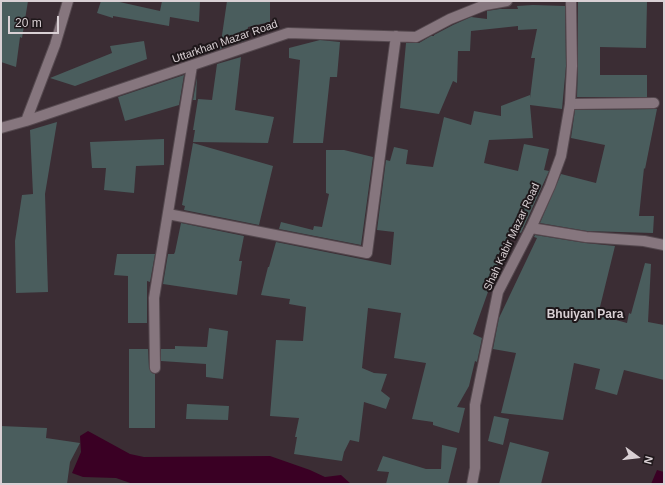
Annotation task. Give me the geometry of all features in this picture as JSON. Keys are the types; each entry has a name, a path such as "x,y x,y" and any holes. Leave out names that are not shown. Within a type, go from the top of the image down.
{"street":[{"path":"26,121 55,45 68,1"},
{"name":"Uttarkhan Mazar Road","path":"1,128 26,121 288,33 416,37 450,19 485,5 507,1"},
{"name":"Shah Kabir Mazar Road","path":"472,484 475,468 475,405 498,292 531,228 550,186 561,156 570,104 572,66 571,1"},
{"path":"168,214 367,253 396,36"},
{"path":"155,368 154,298 192,66"},
{"path":"570,104 654,103"},
{"path":"531,228 586,237 644,241 664,245"}],"shaded area":[{"path":"88,431 130,454 144,457 270,456 325,477 341,475 351,484 133,484 116,478 83,477 72,473 81,452 80,436"},
{"path":"657,470 664,472 664,484 651,484"}],"building":[{"path":"1,1 28,1 22,38 20,37 16,67 1,62"},
{"path":"101,1 115,1 160,11 162,1 200,1 199,22 170,17 169,26 113,16 113,18 97,13"},
{"path":"227,1 270,1 270,22 248,27 246,40 220,49"},
{"path":"578,1 647,1 646,48 600,47 600,75 647,75 647,97 577,97"},
{"path":"517,6 565,6 566,66 562,109 530,105 533,138 489,140 484,163 518,171 524,144 549,149 544,170 549,171 521,233 510,230 473,334 482,338 477,362 475,361 469,386 457,407 465,408 459,433 433,425 433,422 412,419 426,363 394,358 401,313 368,308 362,368 374,373 387,374 381,391 390,398 386,409 364,402 359,442 350,440 344,452 342,461 294,454 297,437 295,437 299,418 270,416 276,340 303,341 306,307 289,304 290,299 261,295 276,242 391,265 394,232 377,230 386,160 390,161 394,147 408,150 406,164 433,167 444,117 471,125 474,111 501,116 501,106 530,95 530,98 535,58 531,58 537,29 518,30 518,26 471,31 470,51 458,51 457,83 453,81 439,114 400,108 406,43 419,43 471,17 487,19 487,11 518,9"},
{"path":"320,40 340,42 337,77 330,77 323,143 293,143 300,60 289,58 289,48"},
{"path":"144,41 147,59 75,86 50,78 112,53 110,46"},
{"path":"241,57 235,110 274,117 268,143 193,142 195,130 193,130 198,99 212,100 217,64"},
{"path":"184,75 179,105 125,121 118,97"},
{"path":"197,77 196,100 193,100"},
{"path":"657,109 645,169 644,168 639,216 654,216 653,233 587,231 540,223 561,174 596,183 605,145 571,138 575,110"},
{"path":"57,122 45,194 48,292 16,293 15,241 22,195 33,194 30,130"},
{"path":"164,139 164,165 136,166 134,193 104,190 106,168 92,168 90,142"},
{"path":"193,143 273,166 259,225 184,210 185,206 182,205"},
{"path":"326,150 344,150 373,157 361,245 279,229 281,222 313,230 314,226 322,227 329,194 326,193"},
{"path":"181,223 244,236 239,261 242,261 237,295 163,284 168,254 174,254 175,252"},
{"path":"535,235 615,246 598,315 627,323 629,313 631,314 645,263 651,264 648,322 664,325 664,380 624,370 617,395 595,389 600,369 574,363 563,420 501,413 516,353 493,349 499,318 537,238 534,237"},
{"path":"117,254 155,254 150,282 147,281 147,323 128,323 128,276 114,275"},
{"path":"209,328 228,331 223,379 206,377 206,364 161,361 161,349 175,349 175,346 207,347"},
{"path":"129,349 148,349 149,368 152,373 155,374 155,428 129,428"},
{"path":"187,404 229,406 228,420 186,419"},
{"path":"494,416 509,419 503,445 488,441"},
{"path":"1,426 47,428 46,438 80,443 70,462 67,484 1,484"},
{"path":"510,442 549,452 541,484 499,484"},
{"path":"442,445 457,448 448,484 386,484 389,472 377,471 383,456 426,469 441,469"}],"district":[{"name":"Bhuiyan Para","path":"585,315"}]}
